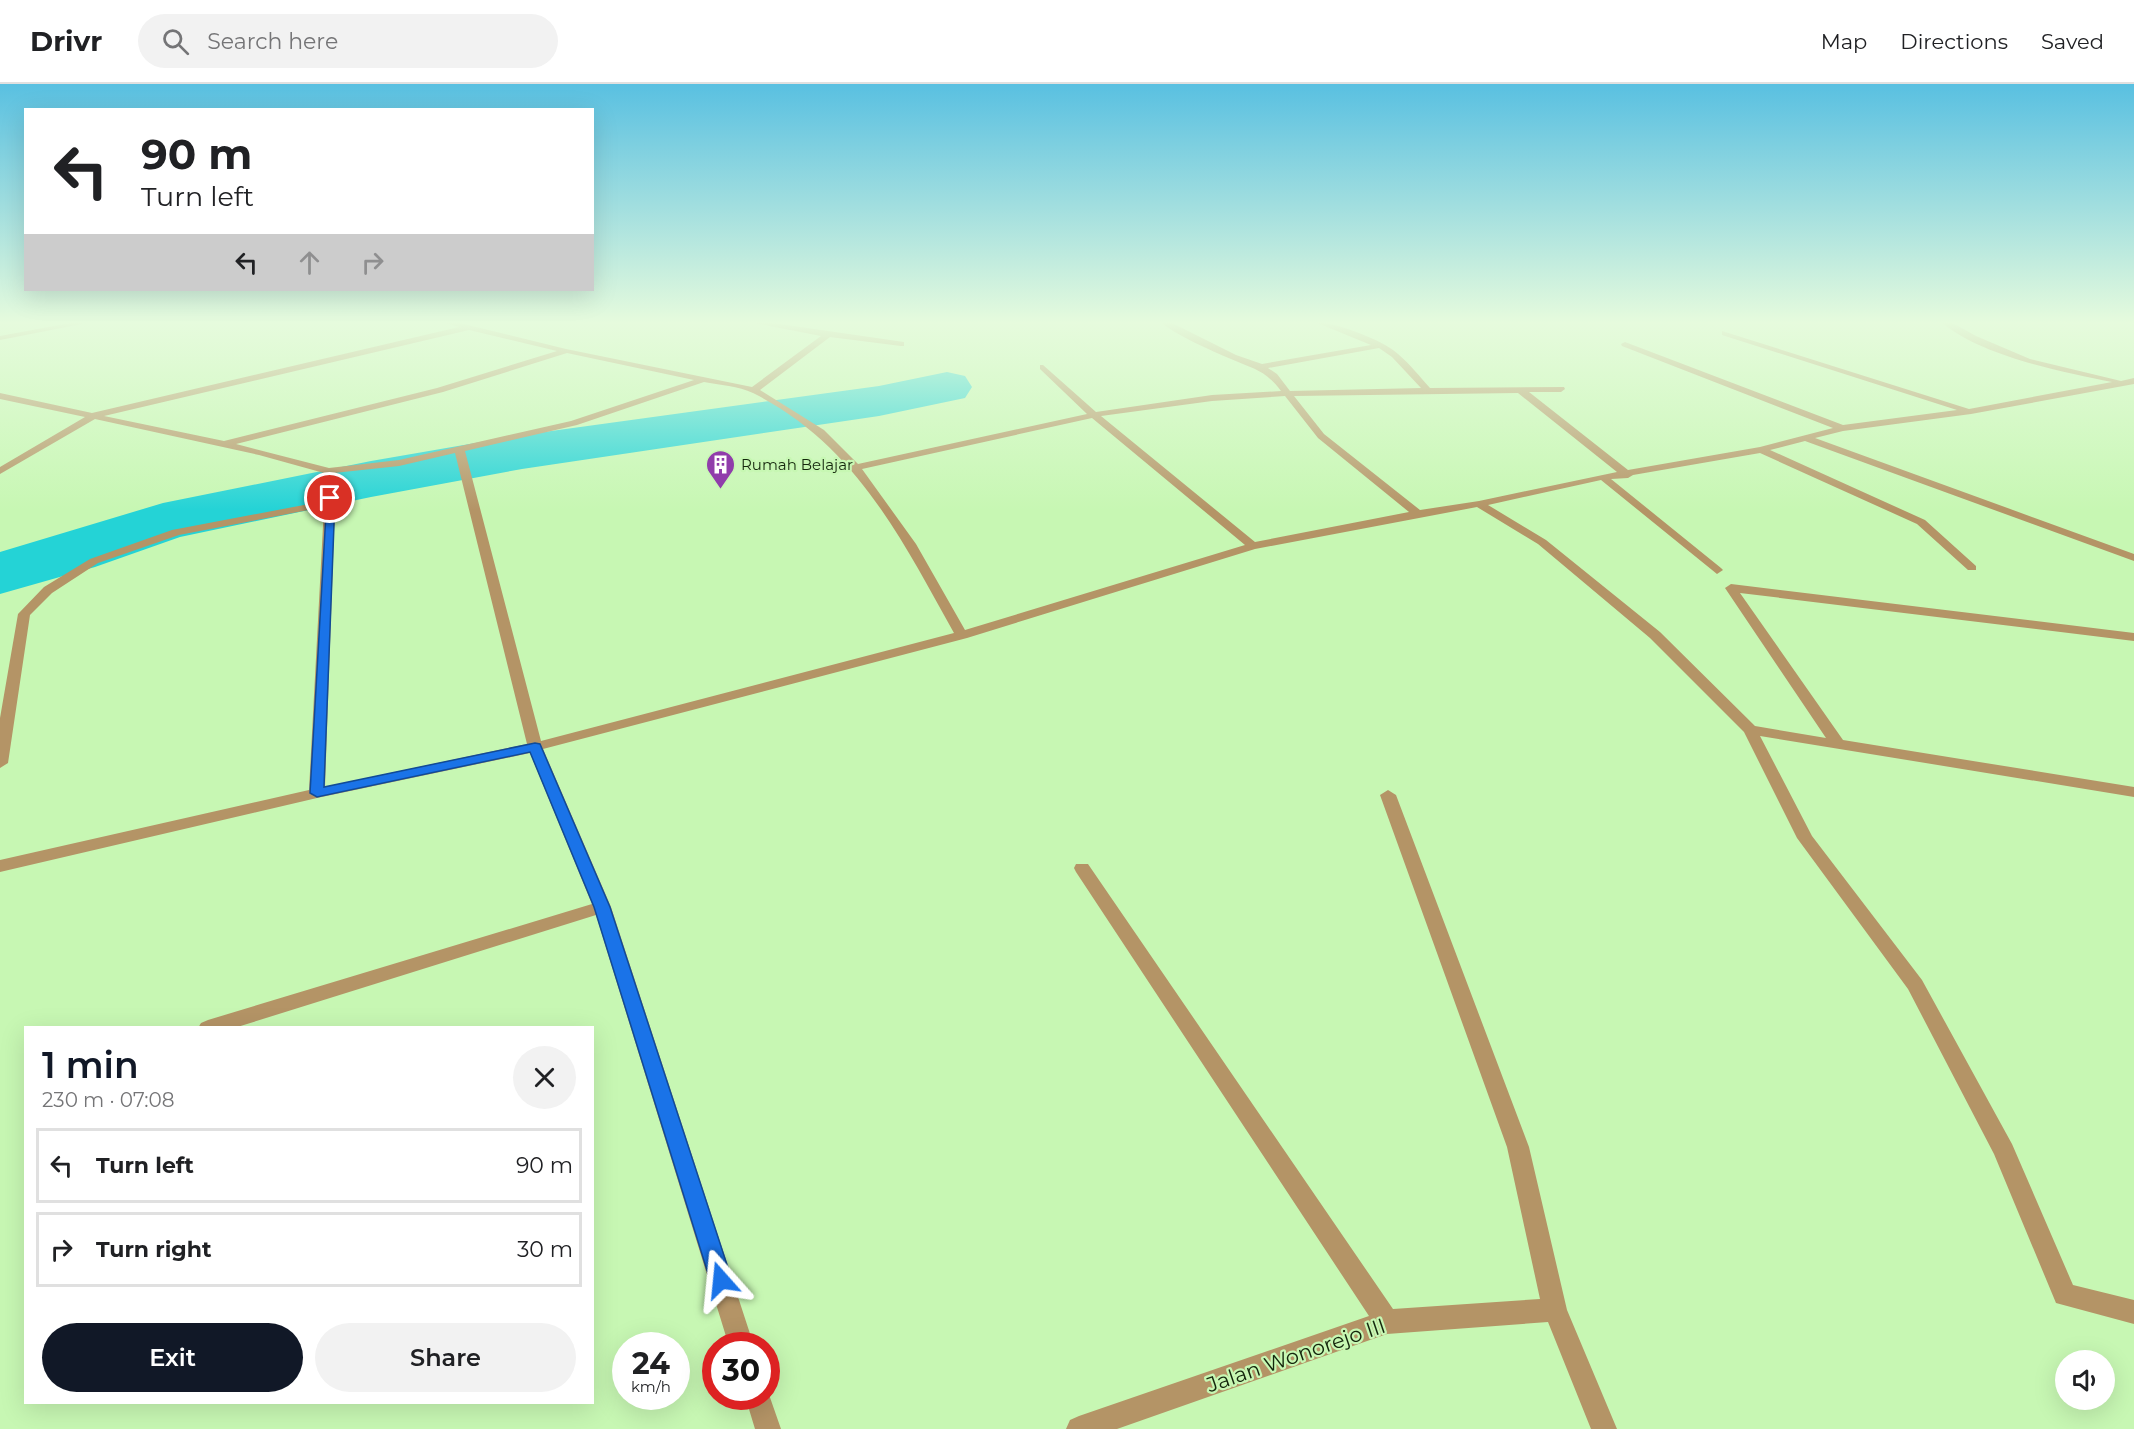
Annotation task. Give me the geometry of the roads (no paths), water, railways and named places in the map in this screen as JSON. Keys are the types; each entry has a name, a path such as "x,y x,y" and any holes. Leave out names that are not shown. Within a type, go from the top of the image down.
{"street":[{"path":"0,471 95,415 225,385"},
{"path":"225,444 461,385"},
{"path":"0,396 225,444 328,473 378,467 603,415 689,385"},
{"path":"731,385 754,390 821,432 856,467 910,544 962,636"},
{"path":"754,390 761,385"},
{"path":"1061,385 1095,416 1253,546"},
{"path":"1281,385 1321,436 1418,514"},
{"path":"1422,385 1428,392"},
{"path":"1730,385 1842,428"},
{"path":"1888,385 1971,411"},
{"path":"0,866 317,793 535,747 962,636 1253,546 1479,504 1603,477 1628,475 1761,450 1842,428 1971,411 2115,385"},
{"path":"856,467 1095,416 1210,398 1288,394 1561,389"},
{"path":"1520,390 1628,475"},
{"path":"1808,439 2134,558"},
{"path":"459,449 535,747 602,907 738,1332"},
{"path":"1761,450 1921,522 1972,568"},
{"path":"317,793 330,501 328,473"},
{"path":"1603,477 1717,570"},
{"path":"0,763 24,614 48,590 94,561 176,532 330,501"},
{"path":"1479,504 1542,542 1655,635 1750,730 1805,838 1915,986 2004,1151 2065,1295 2134,1312"},
{"path":"1838,743 1731,588 2134,637"},
{"path":"1750,730 2134,792"},
{"path":"1388,795 1518,1147 1555,1310 1604,1429"},
{"path":"1083,868 1387,1322"},
{"path":"215,1026 602,907"},
{"name":"Jalan Wonorejo III","path":"1079,1429 1387,1322 1555,1310"},
{"path":"762,1410 768,1429"}],"waterway":[{"path":"0,573 72,553 163,522 371,479 522,452 879,401 947,387"}],"place":[{"name":"Rumah Belajar","path":"720,490"}]}
